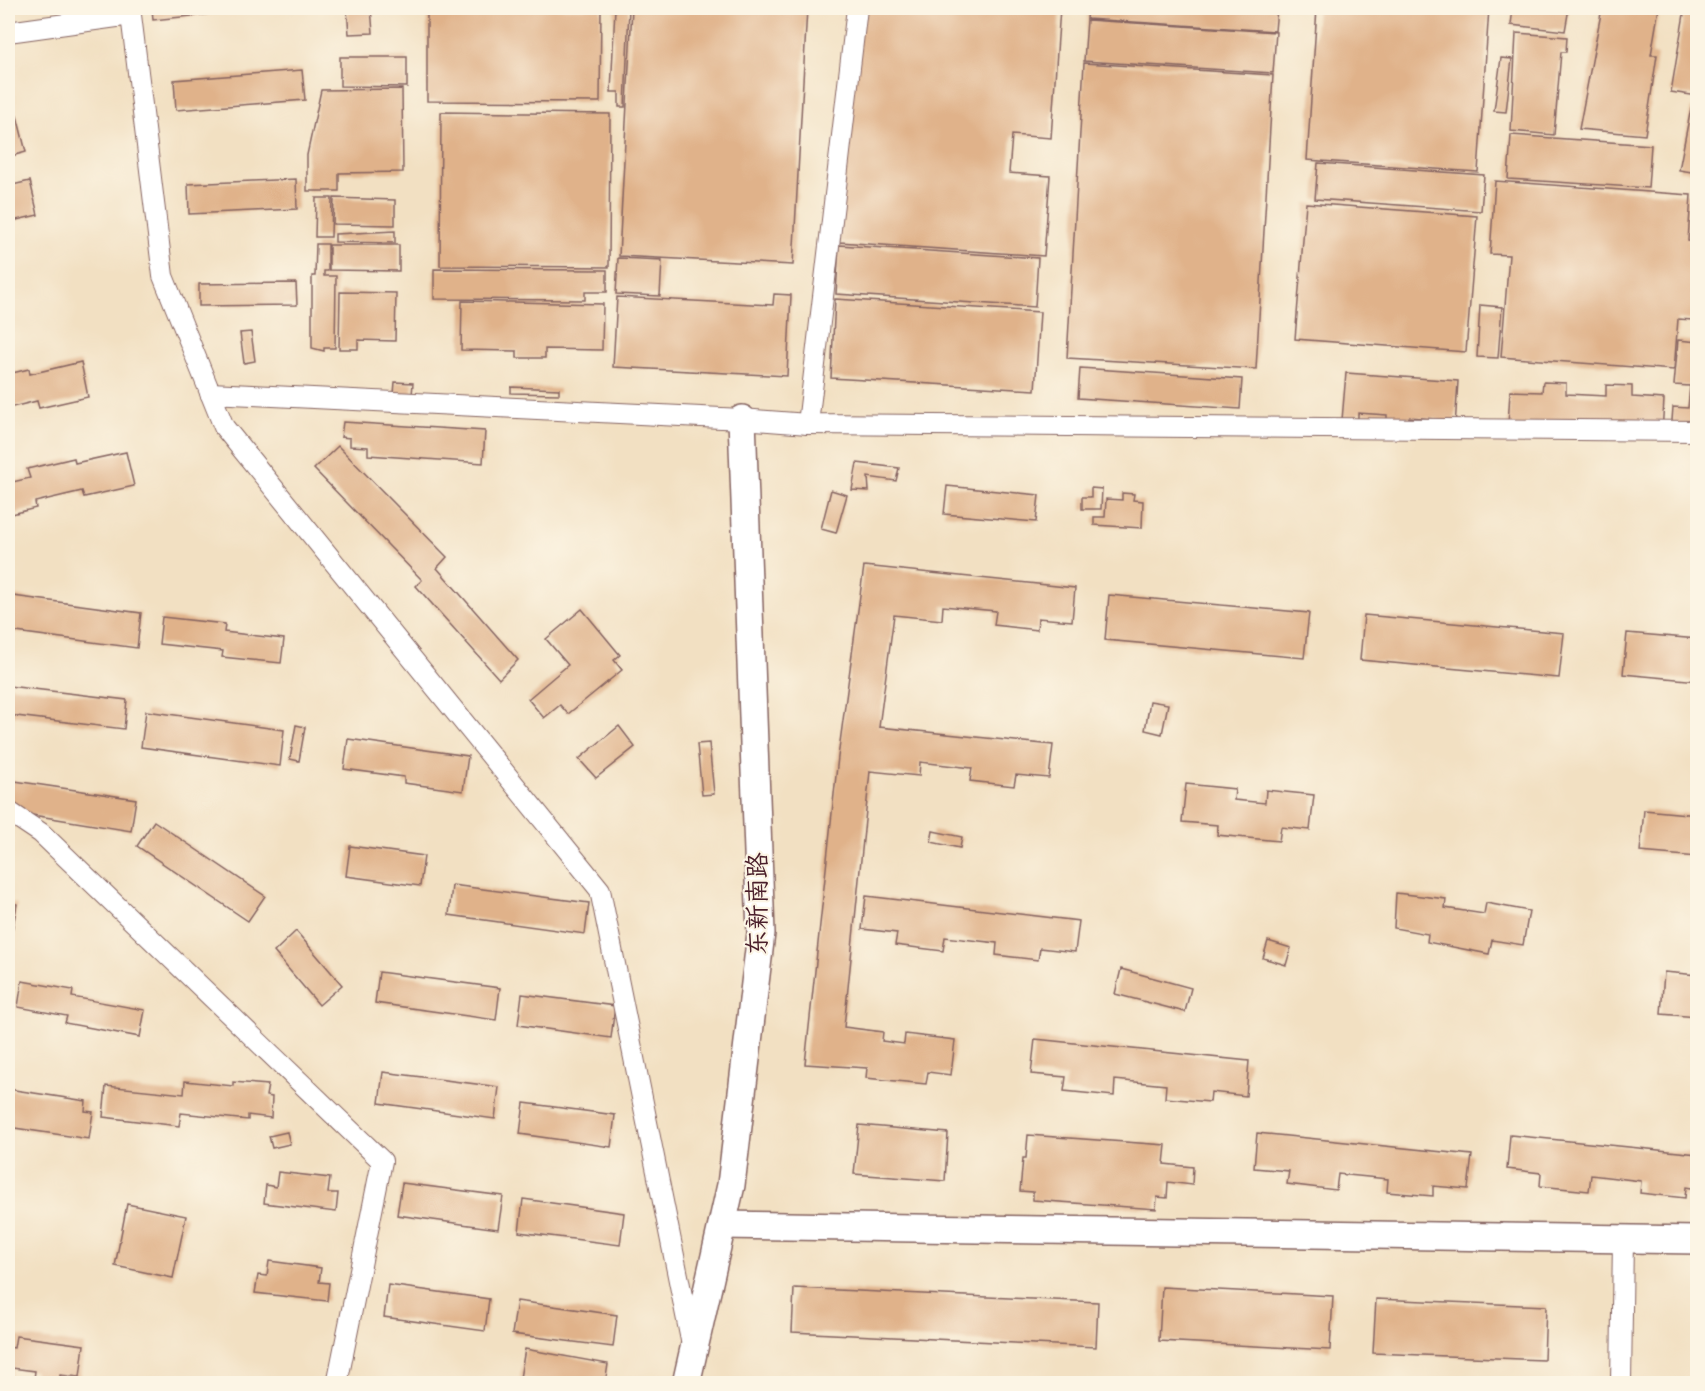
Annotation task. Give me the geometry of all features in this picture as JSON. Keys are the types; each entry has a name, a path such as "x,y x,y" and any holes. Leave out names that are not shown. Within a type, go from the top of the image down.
{"main road":[{"name":"东新南路","path":"686,1383 731,1185 761,933 742,419"},
{"path":"722,1225 1698,1240"}],"street":[{"path":"808,424 857,8"},
{"path":"8,32 131,15 163,276 224,427 600,890 693,1352"},
{"path":"210,393 808,424 1698,431"},
{"path":"8,811 41,833 382,1161 337,1383"},
{"path":"1621,1383 1623,1239"}],"building":[{"path":"152,8 259,8 259,9 153,20"},
{"path":"371,8 373,33 349,34 347,9"},
{"path":"427,8 601,8 600,102 427,101"},
{"path":"615,8 629,8 625,107 619,107 619,92 611,92"},
{"path":"632,8 807,8 793,265 619,256"},
{"path":"855,8 1060,8 1051,138 1012,135 1009,173 1050,176 1044,256 839,242"},
{"path":"1088,8 1277,8 1275,31 1087,19"},
{"path":"1317,8 1489,8 1478,172 1307,160"},
{"path":"1513,8 1569,8 1565,31 1511,25"},
{"path":"1602,8 1659,8 1651,55 1657,55 1645,135 1579,129"},
{"path":"1685,8 1698,8 1698,96 1671,92"},
{"path":"1087,20 1276,32 1273,73 1084,61"},
{"path":"1516,33 1567,37 1566,52 1561,52 1554,135 1511,131"},
{"path":"340,57 407,57 407,87 340,86"},
{"path":"1501,58 1512,59 1506,112 1494,111"},
{"path":"1084,63 1273,75 1256,369 1067,358"},
{"path":"302,70 305,100 176,110 174,80"},
{"path":"402,89 403,172 339,173 339,191 307,191 307,155 321,90"},
{"path":"1691,108 1698,109 1698,173 1679,170"},
{"path":"441,112 610,114 609,267 440,266"},
{"path":"17,116 26,152 8,157 8,119"},
{"path":"1511,135 1651,145 1648,188 1508,179"},
{"path":"1318,163 1484,175 1481,211 1315,199"},
{"path":"296,179 297,209 189,214 188,184"},
{"path":"30,181 38,215 8,222 8,186"},
{"path":"1495,181 1691,195 1688,241 1698,242 1693,320 1678,319 1674,370 1501,357 1509,255 1490,254"},
{"path":"316,198 332,198 331,237 315,237"},
{"path":"334,198 395,200 395,225 333,224"},
{"path":"1306,203 1477,216 1466,352 1295,339"},
{"path":"395,231 395,243 335,242 335,234"},
{"path":"316,244 328,244 328,271 324,271 324,276 336,276 335,348 324,348 324,351 312,348 312,276 315,276"},
{"path":"329,245 399,245 399,271 329,270"},
{"path":"839,245 1038,258 1035,307 836,294"},
{"path":"618,258 662,260 660,296 616,294"},
{"path":"434,269 607,270 607,292 585,292 585,300 434,299"},
{"path":"296,283 297,305 199,306 199,284"},
{"path":"340,292 396,293 395,341 358,340 358,349 339,349"},
{"path":"774,294 791,295 787,376 613,367 617,297 773,305"},
{"path":"835,299 1040,312 1035,390 831,378"},
{"path":"462,301 603,304 602,350 545,349 545,358 517,358 517,351 461,350"},
{"path":"1480,305 1502,307 1498,358 1477,357"},
{"path":"251,332 255,361 244,363 240,333"},
{"path":"1678,340 1698,342 1698,436 1671,434 1673,407 1688,408 1690,386 1674,385"},
{"path":"81,362 88,397 39,408 37,401 8,408 8,374 29,369 30,374"},
{"path":"1080,368 1242,379 1240,409 1078,398"},
{"path":"1346,373 1458,381 1455,427 1436,419 1409,417 1408,424 1387,422 1387,415 1358,413 1358,421 1342,420"},
{"path":"395,382 413,383 412,395 394,394"},
{"path":"1543,382 1566,383 1566,394 1606,396 1606,385 1632,386 1632,397 1664,399 1662,434 1508,426 1510,391 1542,392"},
{"path":"511,387 559,389 559,394 511,393"},
{"path":"343,422 485,431 483,463 368,455 368,447 350,446 350,438 341,437"},
{"path":"338,446 447,557 437,568 518,660 499,679 416,586 422,580 314,469"},
{"path":"126,452 134,486 84,497 82,491 35,502 36,508 8,515 8,483 30,478 27,469 74,458 75,463"},
{"path":"857,463 899,468 896,481 868,477 869,491 852,490"},
{"path":"947,486 1039,495 1036,522 944,514"},
{"path":"1091,488 1102,489 1101,509 1082,509 1082,497 1091,497"},
{"path":"831,490 847,495 836,533 821,529"},
{"path":"1122,493 1134,494 1133,500 1143,501 1142,528 1094,525 1094,517 1105,517 1106,499 1122,500"},
{"path":"864,566 1075,588 1072,621 1038,618 1037,630 994,625 996,611 943,606 942,620 894,615 879,727 1053,745 1049,778 1016,775 1014,786 970,781 972,768 920,762 919,776 870,771 844,1027 883,1032 882,1041 904,1044 905,1034 955,1040 951,1075 928,1072 926,1084 866,1078 867,1068 805,1064 838,757"},
{"path":"1109,595 1309,613 1304,658 1105,640"},
{"path":"13,596 141,613 137,648 9,631"},
{"path":"582,609 620,655 614,660 622,670 568,714 560,705 544,718 528,699 568,665 546,639"},
{"path":"1364,615 1564,633 1559,678 1360,660"},
{"path":"162,617 225,624 224,632 284,639 281,663 222,657 223,651 159,644"},
{"path":"1627,633 1698,639 1698,681 1623,674"},
{"path":"8,686 127,700 124,729 8,715"},
{"path":"1150,701 1168,704 1162,734 1145,730"},
{"path":"146,711 284,730 280,766 141,747"},
{"path":"296,725 305,727 299,761 290,759"},
{"path":"619,726 635,747 596,778 579,759"},
{"path":"348,739 468,756 463,791 404,783 404,777 344,769"},
{"path":"709,743 714,794 702,795 697,744"},
{"path":"8,780 136,799 131,831 8,811"},
{"path":"1186,784 1235,789 1234,800 1265,803 1266,790 1314,795 1310,830 1281,827 1279,841 1217,835 1218,825 1182,822"},
{"path":"1644,810 1698,815 1698,857 1640,852"},
{"path":"154,821 265,896 248,921 137,846"},
{"path":"933,831 962,837 960,848 931,842"},
{"path":"350,846 424,856 420,886 346,876"},
{"path":"452,885 589,903 585,934 449,915"},
{"path":"1396,893 1446,899 1445,908 1484,914 1486,903 1529,911 1523,945 1492,940 1489,954 1427,942 1428,934 1394,928"},
{"path":"866,896 1079,921 1075,952 1040,948 1038,960 996,955 997,943 945,937 943,951 895,945 897,933 862,929"},
{"path":"8,902 17,904 11,938 8,937"},
{"path":"296,931 342,985 319,1005 274,952"},
{"path":"1268,941 1291,948 1286,965 1263,958"},
{"path":"1121,969 1191,988 1185,1012 1115,994"},
{"path":"379,972 500,988 496,1020 375,1003"},
{"path":"1664,972 1698,975 1698,1017 1661,1014"},
{"path":"22,981 73,990 72,997 145,1010 140,1037 65,1023 67,1016 18,1007"},
{"path":"522,994 615,1006 611,1038 518,1025"},
{"path":"1035,1039 1249,1061 1246,1096 1211,1092 1210,1102 1165,1098 1166,1085 1115,1080 1114,1096 1064,1091 1066,1077 1031,1074"},
{"path":"383,1072 499,1087 495,1119 379,1103"},
{"path":"185,1081 233,1086 233,1082 268,1085 266,1096 272,1097 271,1118 248,1115 248,1120 181,1113 179,1126 103,1117 106,1086 184,1094"},
{"path":"8,1089 86,1101 85,1111 93,1112 89,1139 8,1127"},
{"path":"524,1103 615,1115 611,1147 520,1134"},
{"path":"859,1125 948,1133 945,1181 854,1174"},
{"path":"287,1132 290,1144 272,1148 269,1136"},
{"path":"1257,1133 1472,1155 1468,1189 1433,1186 1433,1196 1387,1192 1388,1179 1338,1174 1336,1190 1287,1184 1289,1171 1254,1168"},
{"path":"1028,1135 1166,1145 1164,1164 1193,1167 1192,1185 1168,1182 1167,1198 1157,1197 1156,1209 1033,1200 1033,1192 1020,1191"},
{"path":"1510,1135 1698,1154 1698,1189 1686,1187 1685,1198 1640,1193 1641,1181 1591,1175 1589,1191 1540,1186 1541,1173 1507,1169"},
{"path":"278,1172 330,1178 328,1193 338,1193 336,1212 264,1203 266,1185 276,1187"},
{"path":"402,1183 503,1196 498,1229 397,1215"},
{"path":"523,1199 624,1213 620,1245 519,1232"},
{"path":"127,1204 186,1216 173,1278 115,1266"},
{"path":"8,1244 12,1245 9,1267 8,1267"},
{"path":"269,1261 321,1268 319,1282 329,1283 327,1301 255,1293 258,1275 267,1276"},
{"path":"388,1285 489,1299 485,1331 384,1317"},
{"path":"1162,1287 1333,1296 1330,1350 1159,1341"},
{"path":"794,1288 1098,1302 1096,1347 792,1332"},
{"path":"1376,1299 1546,1306 1544,1360 1373,1353"},
{"path":"517,1301 617,1315 613,1347 512,1334"},
{"path":"16,1336 84,1345 80,1377 60,1375 59,1383 34,1379 35,1371 12,1368 10,1382 8,1382 8,1347 14,1348"},
{"path":"525,1349 608,1364 605,1384 550,1384 520,1378"},
{"path":"369,1378 402,1382 402,1384 369,1384"}]}
